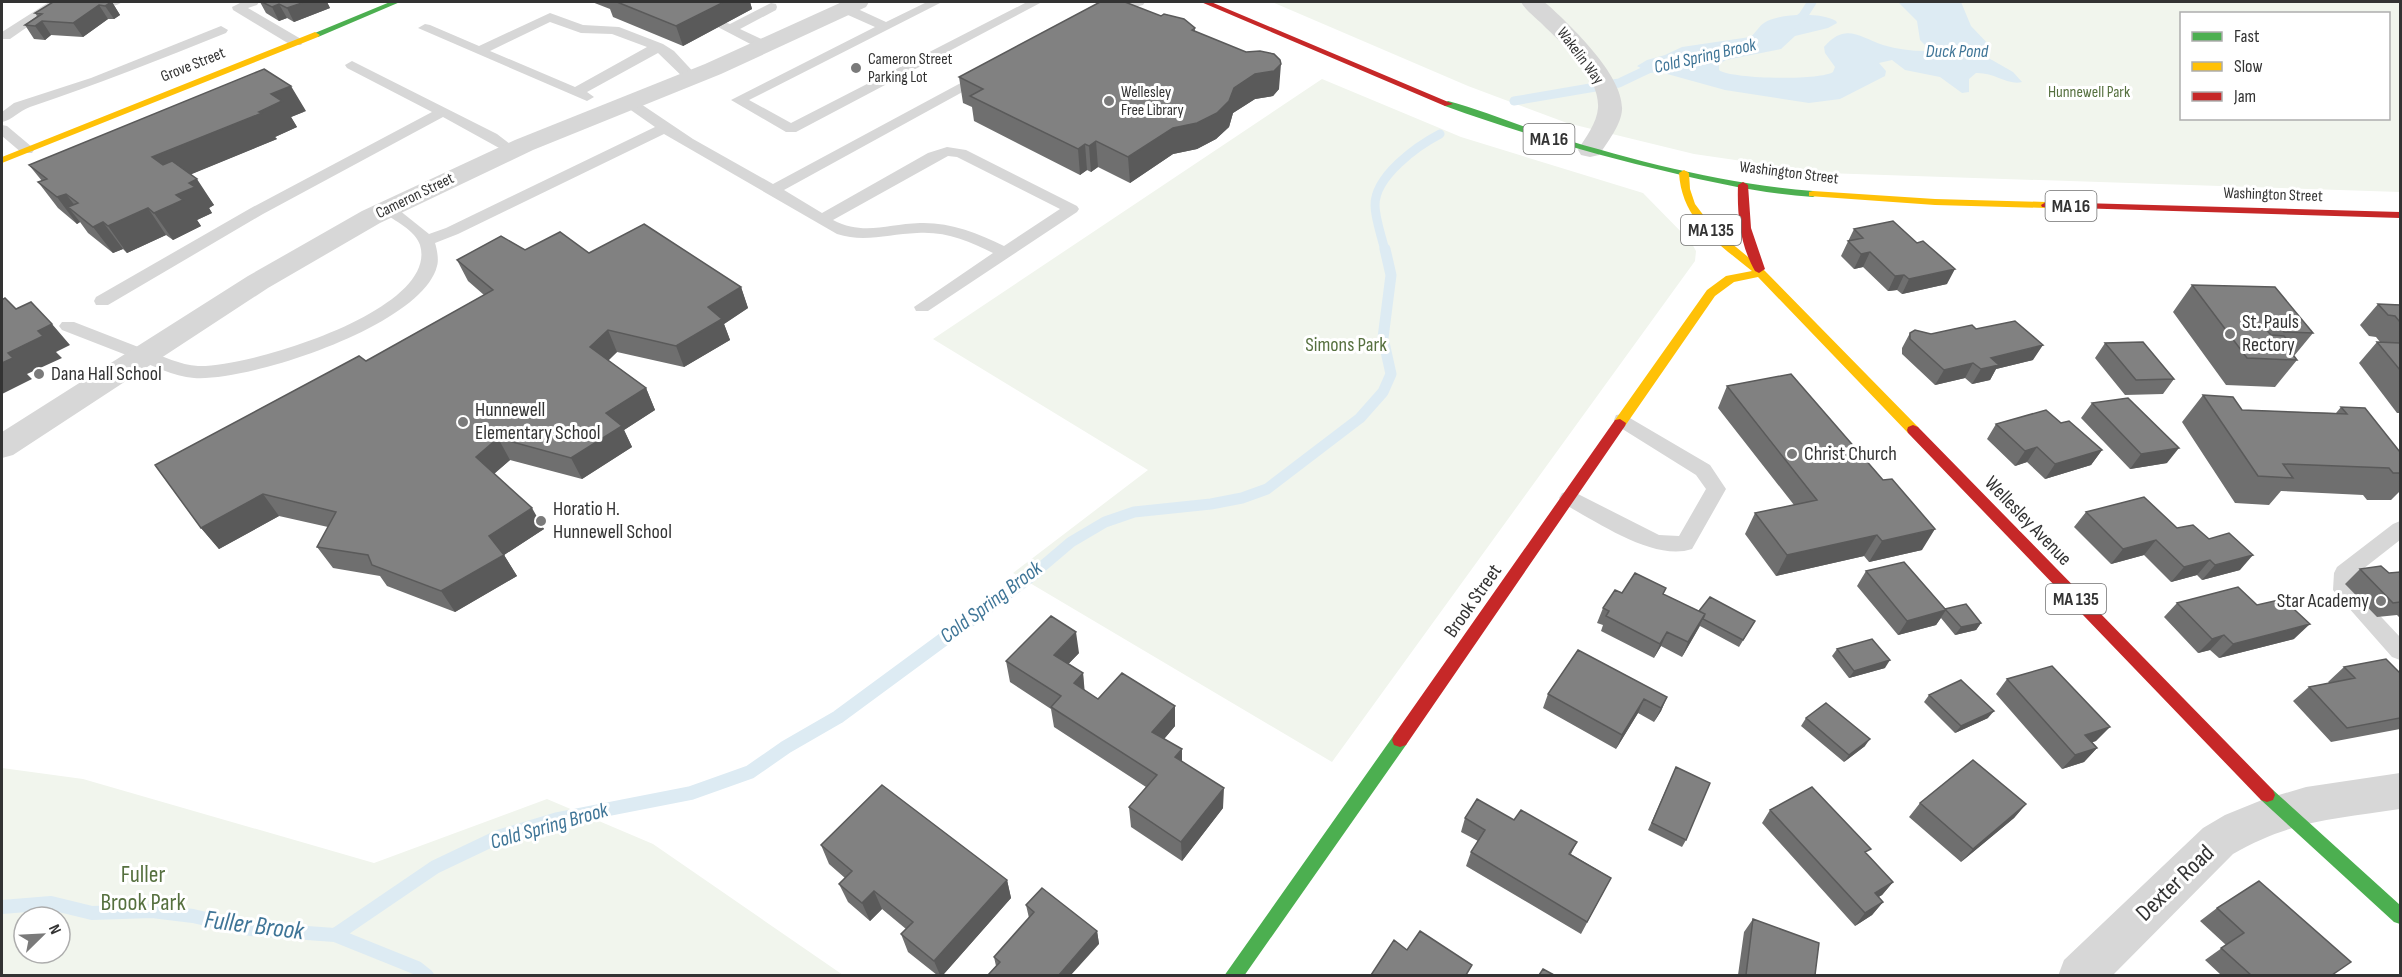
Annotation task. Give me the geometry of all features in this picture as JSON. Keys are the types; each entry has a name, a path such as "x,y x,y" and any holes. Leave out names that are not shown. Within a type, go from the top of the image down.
{"main road":[{"name":"Grove Street","path":"2,160 396,2"},
{"name":"Washington Street","path":"1205,2 1436,100 1502,124 1590,150 1743,185 1808,194 1935,202 2400,215"},
{"name":"Wellesley Avenue","path":"1684,173 1684,193 1695,213 1718,237 1761,273 2209,738 2282,810 2400,916"},
{"name":"Wellesley Avenue","path":"1743,185 1741,217 1743,234 1761,273"},
{"name":"Brook Street","path":"1233,975 1394,749 1711,293 1730,279 1761,273"}],"street":[{"name":"Wakelin Way","path":"1531,2 1569,38 1603,85 1610,110 1590,150"},
{"name":"Cameron Street","path":"2,447 280,269 388,209 512,151 765,46 839,6"},
{"name":"Dexter Road","path":"2080,975 2218,841 2243,825 2282,810 2323,800 2400,791"}],"lane":[{"path":"5,36 57,2"},
{"path":"75,2 112,4 116,2"},
{"path":"253,2 238,7 296,42"},
{"path":"936,2 738,100 791,129 1035,2"},
{"path":"1117,2 1091,17 1139,2"},
{"path":"839,6 886,27"},
{"path":"765,46 726,27 771,7"},
{"path":"479,51 550,17 581,29 614,30 658,47 669,54 692,78"},
{"path":"425,28 582,95 658,47"},
{"path":"2,118 19,106 96,81 221,30"},
{"path":"352,65 492,137 512,151"},
{"path":"773,190 992,71"},
{"path":"630,102 665,128 848,232 926,227 953,229 1005,253"},
{"path":"102,301 256,211 441,112"},
{"path":"426,241 452,231 665,128"},
{"path":"2,129 27,150"},
{"path":"823,219 933,156 954,152 968,156 1071,209 922,307"},
{"path":"68,326 180,369 195,372 210,372 267,362 308,347 387,312 410,294 425,277 429,267 430,252 426,241 416,230 388,209"},
{"path":"1569,498 1656,543 1684,544 1716,489 1703,470 1623,420"},
{"path":"2400,529 2344,573 2343,590 2400,651"}],"green space":[{"name":"Hunnewell Park","path":"1272,2 2400,2 2400,192 1825,173 1694,154 1567,123 1468,86"},
{"name":"Simons Park","path":"1322,79 1461,137 1643,193 1691,242 1696,251 1695,261 1332,762 1013,573 1148,470 933,339"},
{"name":"Fuller Brook Park","path":"2,768 83,779 374,863 547,799 653,844 843,975 2,975"}],"water":[{"name":"Duck Pond","path":"1898,2 1961,2 1971,26 1991,47 1985,56 2013,72 2022,82 2017,83 1976,73 1969,79 1969,92 1962,93 1940,77 1905,70 1892,60 1879,63 1886,71 1885,76 1840,99 1809,103 1725,90 1660,72 1650,73 1637,66 1682,47 1750,37 1771,20 1800,15 1821,16 1837,23 1828,28 1795,36 1781,49 1726,60 1719,64 1719,70 1756,77 1794,78 1825,75 1833,72 1835,67 1825,53 1824,47 1832,39 1846,33 1894,48 1925,51 1927,47 1920,40 1917,21"}],"building":[{"path":"53,2 111,2 105,6 99,5 73,23 42,21 35,26 25,25 42,14 35,13"},
{"path":"262,2 305,2 287,8 279,4 272,7"},
{"path":"617,2 724,2 676,26"},
{"name":"Wellesley Free Library","path":"1100,2 1125,2 1161,16 1164,14 1184,19 1195,28 1192,30 1246,52 1260,51 1274,54 1281,64 1274,71 1255,74 1234,88 1229,101 1217,113 1197,123 1173,128 1128,157 1096,141 1078,149 970,96 983,89 959,77"},
{"path":"264,69 291,86 271,94 282,101 259,112 262,113 152,157 163,165 172,161 197,179 189,183 195,187 176,195 183,200 154,213 148,208 108,226 103,222 93,227 68,207 78,203 66,194 57,197 38,182 47,179 29,165"},
{"path":"1893,221 1917,243 1923,241 1955,269 1909,279 1904,275 1895,276 1870,252 1861,254 1848,241 1863,238 1854,229"},
{"name":"Hunnewell Elementary School","path":"644,224 741,287 708,307 722,319 676,346 608,330 590,347 646,388 606,413 622,426 571,458 498,438 476,457 532,508 489,536 504,555 441,591 372,565 368,555 317,547 336,512 263,494 201,528 155,465 359,356 366,361 493,290 457,260 501,236 525,250 560,232 589,253"},
{"path":"2192,285 2275,287 2313,333 2284,332 2280,327 2263,326 2271,335 2284,336 2293,347 2287,347 2297,360 2247,358"},
{"path":"5,298 16,309 31,302 52,324 38,331 43,336 8,353 13,358 2,363 2,300"},
{"path":"2378,304 2400,305 2400,322 2395,316 2388,315"},
{"path":"2015,321 2043,345 1991,358 1999,365 1981,369 1973,363 1944,370 1910,339 1910,333 1915,330 1931,334 1972,325 1976,329"},
{"path":"2143,342 2174,379 2136,380 2105,343"},
{"path":"2377,342 2400,343 2400,370"},
{"name":"Christ Church","path":"1791,374 1883,480 1892,479 1935,529 1882,541 1877,535 1787,555 1755,513 1817,500 1727,386"},
{"path":"2203,395 2233,397 2242,410 2347,414 2341,407 2365,408 2400,452 2400,473 2393,473 2389,468 2283,464 2293,478 2258,476"},
{"path":"2128,398 2179,448 2141,454 2092,403"},
{"path":"2046,410 2061,423 2069,421 2102,450 2055,464 2037,447 2025,451 1996,424"},
{"path":"2144,497 2177,528 2193,525 2209,539 2229,533 2253,555 2215,565 2210,560 2184,567 2156,540 2123,549 2086,512"},
{"path":"1904,562 1946,610 1907,621 1866,571"},
{"path":"2381,566 2389,573 2400,572 2400,602 2393,603 2360,569"},
{"path":"1635,573 1666,588 1663,594 1705,614 1688,642 1667,632 1660,644 1606,616 1609,611 1603,608 1615,590 1622,593"},
{"path":"2238,587 2257,605 2283,599 2310,624 2233,644 2224,635 2212,639 2177,603"},
{"path":"1710,597 1755,621 1743,640 1703,619 1705,614 1699,611"},
{"path":"1966,604 1981,623 1961,627 1945,609"},
{"path":"1051,616 1076,632 1054,655 1083,673 1074,683 1098,699 1122,673 1175,706 1152,732 1182,749 1175,757 1224,788 1181,842 1129,807 1157,775 1051,707 1061,696 1006,661"},
{"path":"1872,639 1890,660 1854,671 1837,649"},
{"path":"1578,650 1667,697 1661,708 1644,699 1622,735 1548,694"},
{"path":"2386,659 2400,673 2400,718 2347,728 2309,687 2355,678 2344,667"},
{"path":"2052,666 2110,727 2085,735 2097,748 2075,755 2007,679"},
{"path":"1961,680 1994,711 1961,726 1929,695"},
{"path":"1826,703 1870,739 1849,755 1806,718"},
{"path":"1973,760 2026,804 1973,849 1920,803"},
{"path":"1676,767 1710,783 1686,840 1652,823"},
{"path":"882,785 1007,880 934,961 901,934 913,922 874,891 862,903 839,884 852,871 821,845"},
{"path":"1812,787 1871,849 1865,852 1893,882 1875,893 1883,902 1865,913 1770,810"},
{"path":"1477,799 1514,820 1521,810 1577,842 1569,854 1611,878 1587,922 1471,852 1485,830 1465,818"},
{"path":"2259,881 2351,962 2332,975 2251,975 2221,948 2244,933 2217,908"},
{"path":"1042,888 1097,931 1059,975 988,975 1000,962 994,957 1034,912 1026,905"},
{"path":"1753,919 1819,943 1815,975 1746,975"},
{"path":"1420,931 1472,965 1466,975 1371,975 1394,940 1407,950"},
{"path":"1543,969 1554,975 1539,975"}],"waterway":[{"name":"Cold Spring Brook","path":"1792,25 1803,16 1812,2"},
{"name":"Cold Spring Brook","path":"1514,101 1619,83 1659,64"},
{"name":"Cold Spring Brook","path":"1385,251 1375,210 1377,194 1382,183 1409,154 1440,134"},
{"name":"Cold Spring Brook","path":"1038,570 1071,542 1105,522 1134,512 1211,504 1242,498 1267,489 1360,418 1383,392 1391,374 1383,338 1391,275 1385,249"},
{"name":"Cold Spring Brook","path":"335,935 435,867 498,837 558,819 691,793 750,772 786,747 838,717 1039,569"},
{"name":"Fuller Brook","path":"2,907 51,903 92,913 152,911 193,916 250,929 335,935"},
{"name":"Fuller Brook","path":"335,935 417,968 427,976"}],"traffic: fast":[{"path":"315,35 396,2"},
{"path":"1448,104 1536,134 1626,159 1749,186 1813,194"},
{"path":"1233,976 1400,740"},
{"path":"2267,795 2400,916"}],"traffic: slow":[{"path":"2,160 315,35"},
{"path":"1684,173 1685,189 1690,204 1709,230 1761,273 1913,430"},
{"path":"1813,194 1935,202 2046,205"},
{"path":"1620,423 1711,293 1730,279 1761,273"}],"traffic: jam":[{"path":"1205,2 1448,104"},
{"path":"1743,185 1745,228 1759,269"},
{"path":"2046,205 2400,215"},
{"path":"1400,740 1620,423"},
{"path":"1913,430 2267,795"}],"place":[{"name":"Cameron Street Parking Lot","path":"856,68"},
{"name":"Wellesley Free Library","path":"1109,101"},
{"name":"St. Pauls Rectory","path":"2230,334"},
{"name":"Dana Hall School","path":"39,374"},
{"name":"Hunnewell Elementary School","path":"463,422"},
{"name":"Christ Church","path":"1792,454"},
{"name":"Horatio H. Hunnewell School","path":"541,521"},
{"name":"Star Academy","path":"2381,601"}]}
